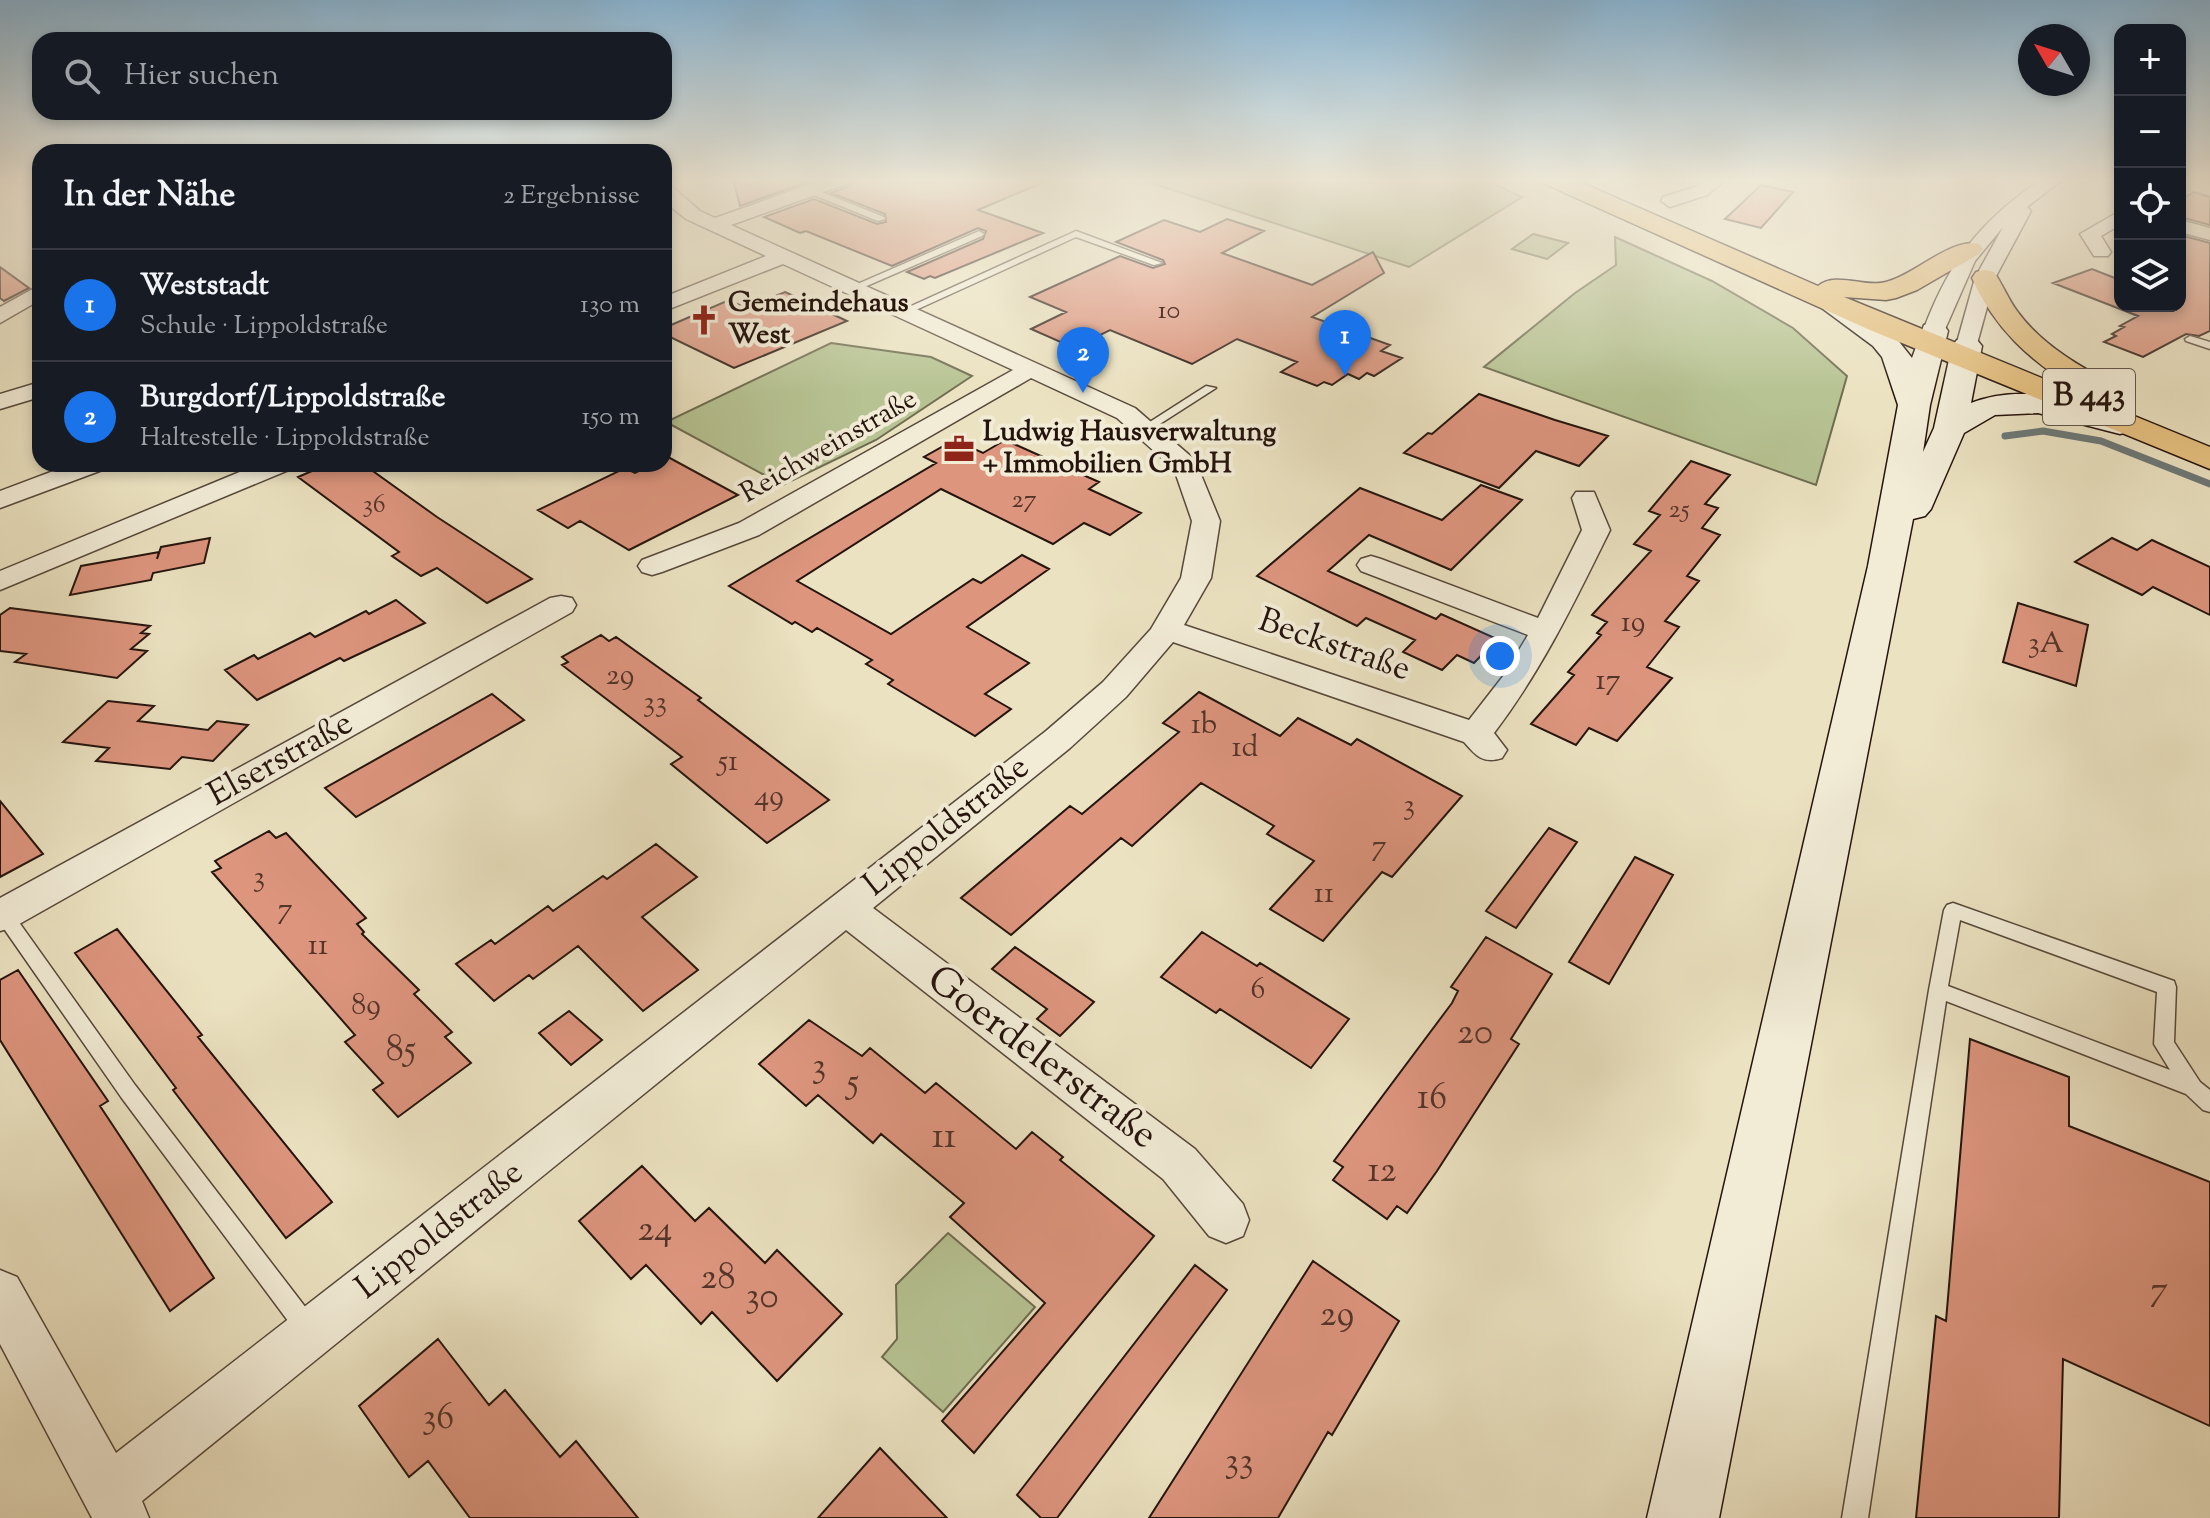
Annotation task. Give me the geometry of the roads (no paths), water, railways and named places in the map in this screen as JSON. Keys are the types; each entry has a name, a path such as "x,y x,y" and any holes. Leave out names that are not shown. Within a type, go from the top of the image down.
{"main road":[{"name":"B 443","path":"1720,250 1966,353 2122,425 2210,459"},
{"path":"1827,294 1886,292 1907,284 1968,250"},
{"path":"1985,278 1994,300 2013,329 2051,360 2210,447"},
{"name":"B 443","path":"1966,353 2210,447"}],"street":[{"name":"Lippoldstraße","path":"116,1505 311,1333 1081,719 1142,662 1168,630 1193,591 1203,565 1206,518 1200,491 1183,463 1148,427 1126,413 766,250"},
{"path":"1683,1518 1887,566 1914,405 1931,338 1970,250"},
{"path":"1887,566 1950,428 1985,278 2000,250"},
{"path":"672,302 781,257"},
{"path":"1827,294 1883,340 1896,355 1914,405"},
{"path":"0,316 32,296"},
{"name":"Reichweinstraße","path":"652,566 749,529 1031,369"},
{"path":"0,402 32,392"},
{"path":"1950,428 1990,406 2016,403 2063,409 2122,425"},
{"path":"0,500 75,472"},
{"path":"0,581 263,472"},
{"name":"Beckstraße","path":"1168,630 1483,742 1546,631 1596,530 1585,498"},
{"path":"1371,565 1449,597 1546,631"},
{"name":"Elserstraße","path":"1,913 561,605"},
{"name":"Goerdelerstraße","path":"846,909 1179,1164 1226,1220"},
{"path":"0,1294 116,1505"}],"lane":[{"path":"851,289 942,250"},
{"path":"903,312 1041,250"},
{"path":"1120,250 1157,263"},
{"path":"2190,339 2210,346"},
{"path":"1148,427 1210,388"},
{"path":"1855,1518 1953,910 2167,987 2164,1044 2193,1088 2210,1103"},
{"path":"1,913 128,1091 311,1333"},
{"path":"1938,990 2193,1088"}],"waterway":[{"path":"2005,436 2043,431 2101,441 2210,484"}],"place":[{"name":"Gemeindehaus West","path":"704,320"},
{"name":"Weststadt","path":"1345,376"},
{"name":"Burgdorf/Lippoldstraße","path":"1083,393"},
{"name":"Ludwig Hausverwaltung + Immobilien GmbH","path":"959,449"}]}
